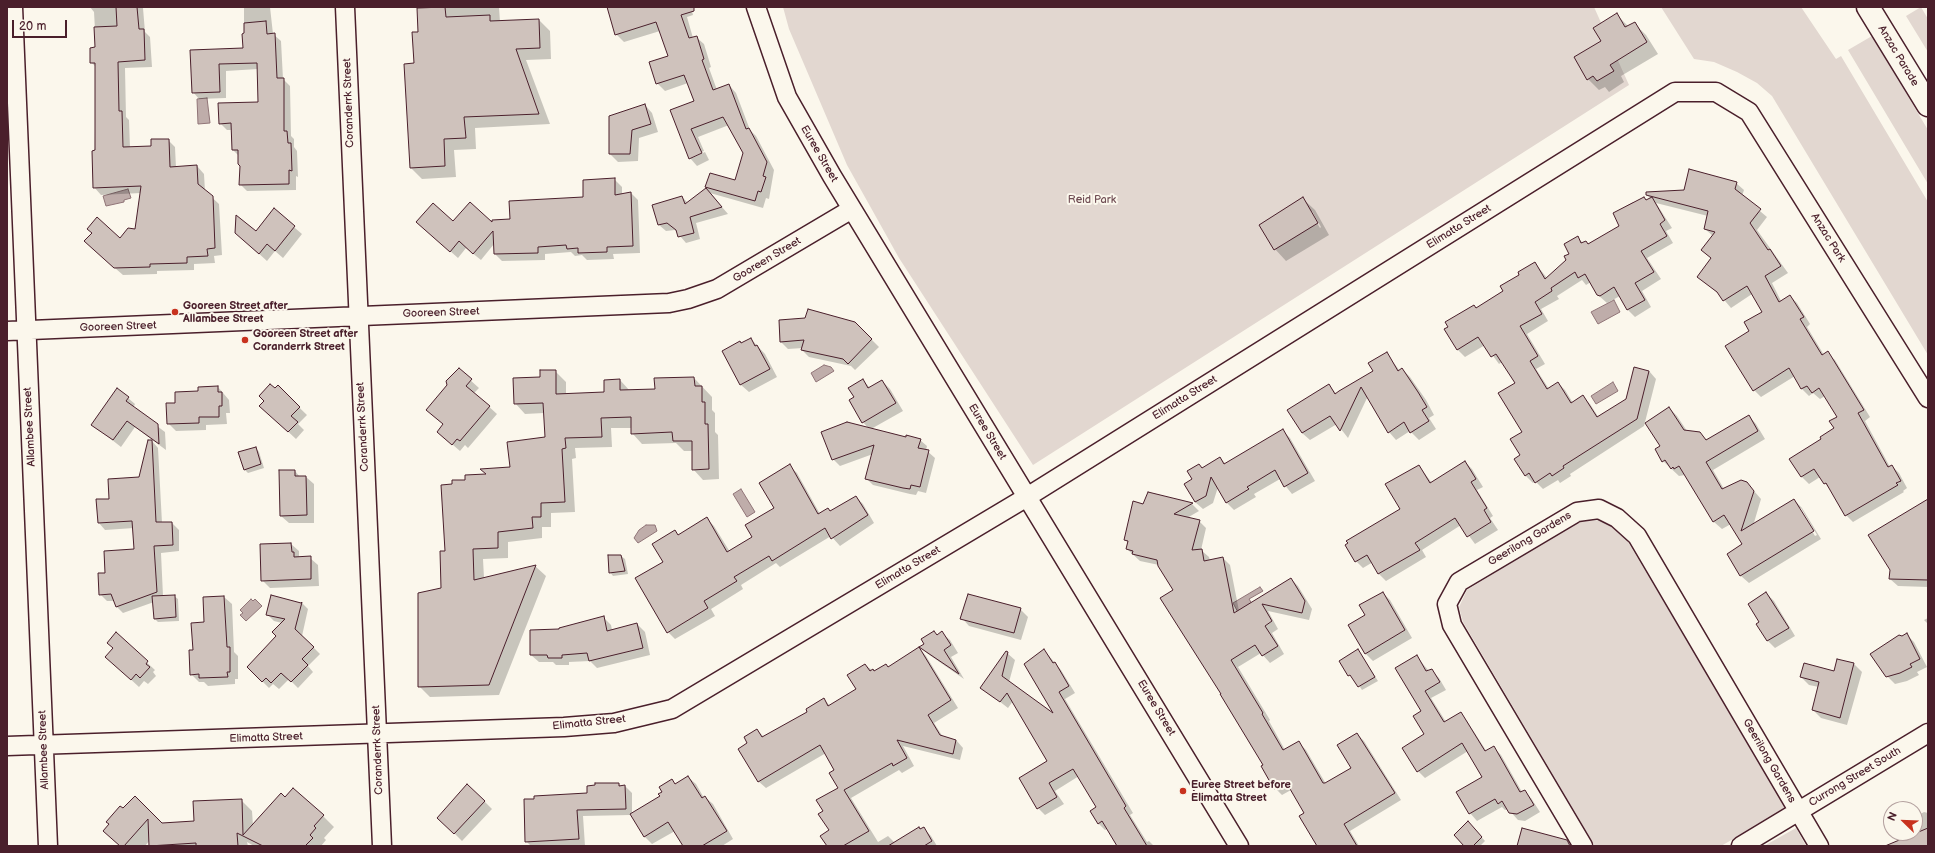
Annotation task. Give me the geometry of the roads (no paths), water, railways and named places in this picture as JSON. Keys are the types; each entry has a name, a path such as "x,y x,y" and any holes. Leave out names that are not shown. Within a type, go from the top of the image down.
{"main road":[{"name":"Anzac Parade","path":"1868,7 1928,105"}],"street":[{"name":"Allambee Street","path":"13,7 48,846"},
{"name":"Coranderrk Street","path":"345,7 357,317 378,734 382,846"},
{"name":"Euree Street","path":"756,7 787,97 852,209 1239,846"},
{"name":"Elimatta Street","path":"7,746 564,727 614,723 672,709 1027,497 1675,92 1716,92"},
{"name":"Anzac Park","path":"1716,92 1749,112 1928,398"},
{"name":"Gooreen Street","path":"7,332 639,305 682,301 717,289 852,209"},
{"name":"Geerilong Gardens","path":"1583,846 1452,625 1447,604 1458,582 1577,512 1599,509 1617,518 1637,536 1819,846"},
{"name":"Currong Street South","path":"1741,846 1928,733"}],"place":[{"name":"Gooreen Street after Allambee Street","path":"175,312"},
{"name":"Gooreen Street after Coranderrk Street","path":"245,340"},
{"name":"Euree Street before Elimatta Street","path":"1183,791"}],"park label":[{"name":"Reid Park","path":"1092,200"}]}
